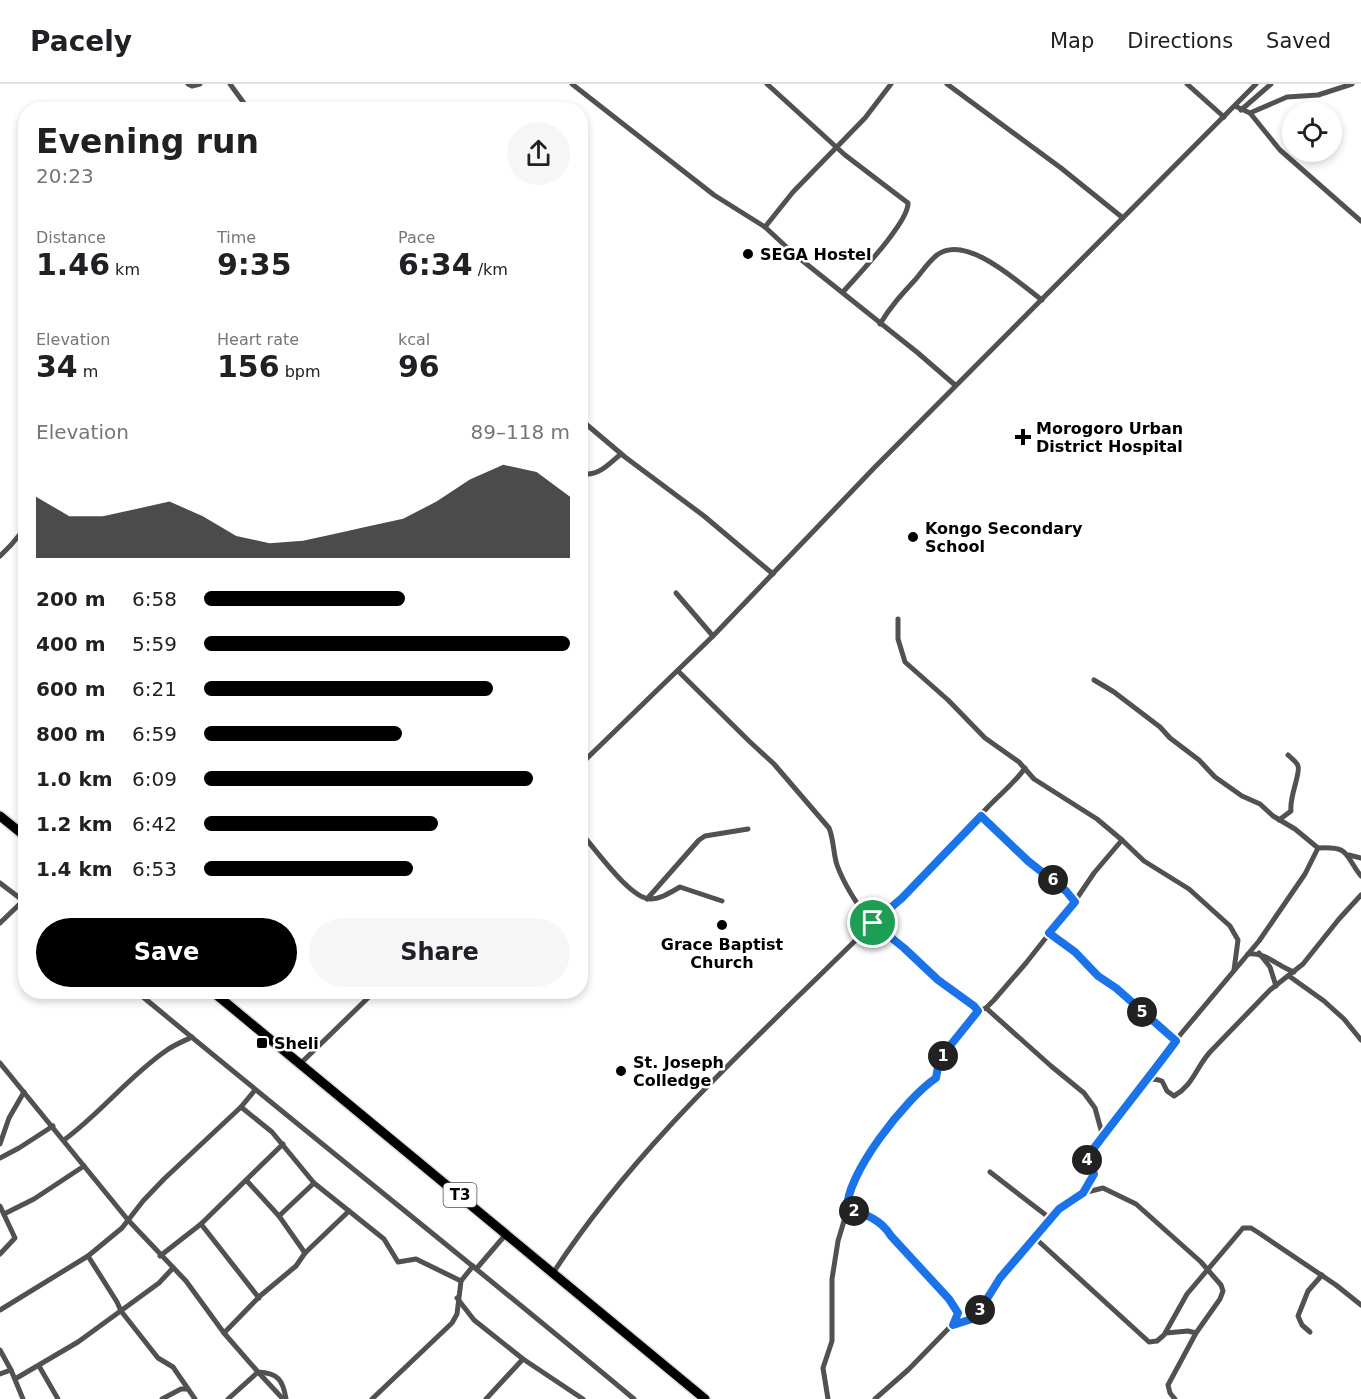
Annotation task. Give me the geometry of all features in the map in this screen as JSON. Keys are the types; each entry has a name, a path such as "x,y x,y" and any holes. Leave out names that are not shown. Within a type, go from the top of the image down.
{"highway":[{"path":"0,816 18,831"},
{"name":"T3","path":"222,999 302,1063 705,1399"}],"street":[{"path":"188,84 192,86 200,84"},
{"path":"230,84 243,102"},
{"path":"572,84 714,195 765,227 803,262 843,292 955,385"},
{"path":"767,84 837,148 908,203 908,209 885,243 843,292"},
{"path":"765,227 793,192 865,118 891,84"},
{"path":"947,84 1061,168 1123,219"},
{"path":"1187,84 1224,117"},
{"path":"588,757 713,636 955,385 1256,84"},
{"path":"1241,110 1271,84"},
{"path":"1324,84 1332,90"},
{"path":"1250,113 1287,97 1318,95 1352,84"},
{"path":"1235,106 1250,113 1280,150 1361,221"},
{"path":"880,324 893,303 937,255 947,250 961,249 975,254 1042,300"},
{"path":"588,426 621,454 704,516 773,574"},
{"path":"588,474 604,469 621,454"},
{"path":"0,556 18,538"},
{"path":"676,593 713,636"},
{"path":"898,620 898,639 905,662 948,700 985,738 1025,768 1034,778 1097,819 1144,861 1189,889 1230,926 1238,940 1234,970"},
{"path":"678,671 774,764 829,828 836,863 841,875 859,907 873,923 938,980 978,1011"},
{"path":"1094,680 1160,727 1170,738 1199,760 1215,777 1242,796 1258,802 1318,848 1332,847 1361,858"},
{"path":"1279,819 1291,811 1291,796 1299,771 1297,764 1288,755"},
{"path":"553,1273 582,1229 669,1125 873,923 902,898 1016,781 1025,768"},
{"path":"981,816 1028,861 1066,891 1075,902"},
{"path":"647,899 699,840 705,836 748,829"},
{"path":"828,1399 823,1368 832,1341 832,1279 838,1241 847,1211 847,1196 855,1178 880,1138 909,1102 924,1086 936,1078 945,1052 978,1011 986,1008 1026,963 1122,840"},
{"path":"588,841 626,884 647,899 657,898 680,887 722,901"},
{"path":"1083,1193 1094,1174 1087,1158 1176,1041 1259,941 1305,874 1318,848"},
{"path":"1349,855 1361,876"},
{"path":"0,883 18,896"},
{"path":"1147,1081 1157,1079 1162,1081 1170,1095 1177,1095 1192,1081 1200,1063 1209,1052 1276,986 1292,974 1361,895"},
{"path":"0,922 18,907"},
{"path":"1049,933 1075,952 1098,976 1116,988 1176,1041"},
{"path":"1248,954 1259,953 1292,974 1344,1019 1361,1040"},
{"path":"1259,953 1274,977 1276,986"},
{"path":"146,999 634,1399"},
{"path":"302,1063 367,999"},
{"path":"986,1008 1035,1053 1084,1093 1095,1108 1103,1137"},
{"path":"64,1140 88,1122 119,1091 168,1049 192,1037"},
{"path":"0,1063 128,1220 173,1268 258,1372 285,1399"},
{"path":"0,1310 88,1256 122,1228 164,1179 241,1107 255,1090"},
{"path":"0,1144 9,1118 24,1092"},
{"path":"241,1107 283,1144 314,1183 384,1239 398,1262 416,1259 461,1281"},
{"path":"0,1158 53,1126"},
{"path":"160,1256 201,1224 283,1144"},
{"path":"4,1214 84,1166"},
{"path":"990,1172 1051,1219"},
{"path":"247,1181 279,1216 305,1253"},
{"path":"279,1216 314,1183"},
{"path":"953,1325 975,1318 992,1288 1064,1205 1083,1193 1103,1188 1136,1204 1207,1269 1218,1281 1223,1291 1168,1385 1175,1399"},
{"path":"0,1206 15,1238 0,1254"},
{"path":"224,1333 296,1266 305,1253 349,1211"},
{"path":"847,1211 874,1219 886,1228 958,1311 953,1325 875,1399"},
{"path":"201,1224 259,1298"},
{"path":"1035,1238 1146,1341 1157,1341 1166,1333 1179,1306 1238,1231 1246,1227 1259,1233 1322,1275 1361,1305"},
{"path":"372,1399 452,1323 457,1314 457,1298 461,1281 507,1233"},
{"path":"88,1256 117,1302 120,1311 158,1358 172,1367 195,1399"},
{"path":"15,1379 78,1342 159,1283 173,1268"},
{"path":"1310,1332 1302,1325 1298,1316 1308,1291 1322,1275"},
{"path":"457,1298 474,1320 523,1359 582,1399"},
{"path":"1166,1333 1188,1331 1197,1333"},
{"path":"0,1350 23,1399"},
{"path":"486,1399 523,1359"},
{"path":"39,1366 58,1399"},
{"path":"0,1374 11,1370"},
{"path":"228,1399 258,1372 271,1373 280,1379 285,1399"},
{"path":"162,1399 181,1389 187,1389"}],"place":[{"name":"SEGA Hostel","path":"748,254"},
{"name":"Morogoro Urban District Hospital","path":"1023,437"},
{"name":"Kongo Secondary School","path":"913,537"},
{"name":"Grace Baptist Church","path":"722,925"},
{"name":"Sheli","path":"262,1043"},
{"name":"St. Joseph Colledge","path":"621,1071"}],"route":[{"path":"981,816 1028,861 1066,891 1075,902 1049,933 1066,944 1098,976 1116,988 1176,1041 1088,1156 1087,1161 1094,1174 1083,1193 1059,1209 992,1288 975,1318 968,1322 953,1325 958,1311 886,1228 874,1219 854,1211 847,1211 847,1196 855,1178 880,1138 909,1102 924,1086 936,1078 938,1067 948,1047 978,1011 938,980 873,923 902,898 981,816"}]}
